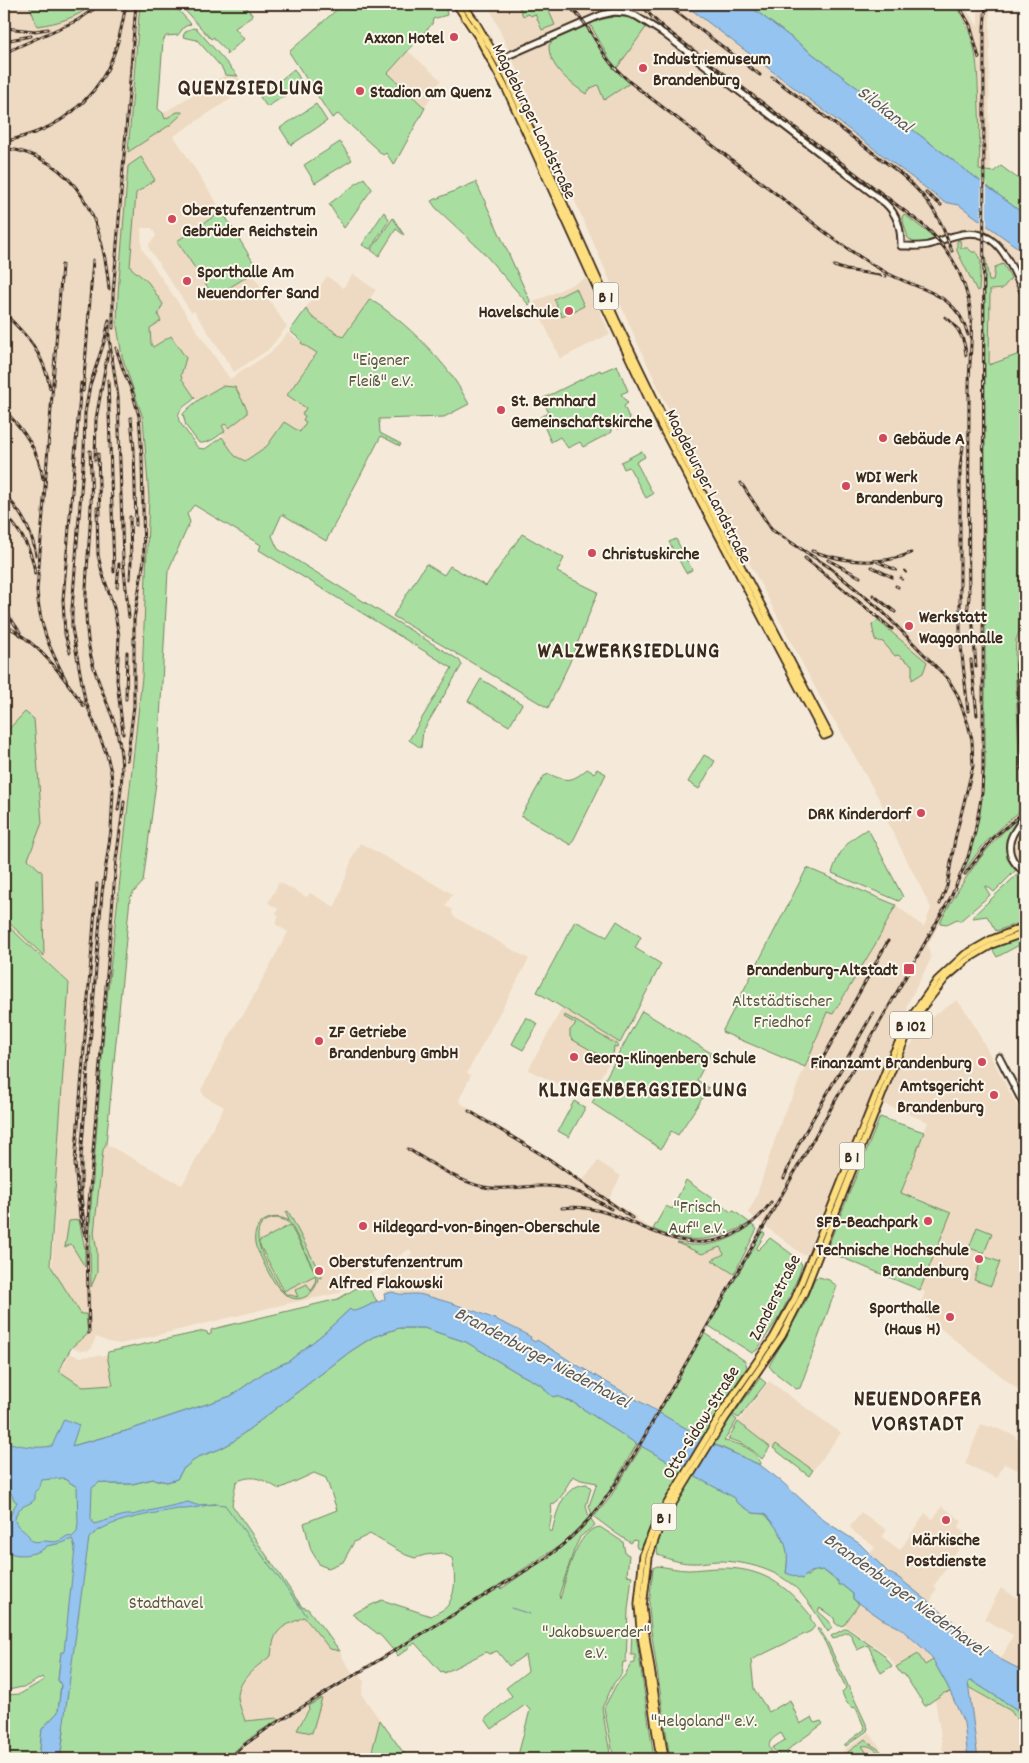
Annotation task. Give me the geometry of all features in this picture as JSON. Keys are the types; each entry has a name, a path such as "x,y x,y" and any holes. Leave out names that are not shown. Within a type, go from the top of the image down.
{"main road":[{"name":"Magdeburger Landstraße","path":"456,4 495,61"},
{"name":"Magdeburger Landstraße","path":"463,4 495,61 666,423 826,735"},
{"name":"Zanderstraße","path":"758,1365 785,1329 812,1266 875,1105 891,1057 913,1014 927,993 946,971 973,949 1025,926"},
{"name":"Zanderstraße","path":"875,1105 916,1016 936,990 951,974 975,955 1001,940 1025,933"},
{"name":"Otto-Sidow-Straße","path":"665,1759 646,1637 644,1593 649,1557 655,1538 685,1479 712,1434 758,1365"},
{"name":"Otto-Sidow-Straße","path":"660,1759 640,1628 639,1589 644,1555 657,1520 685,1479"}],"street":[{"path":"495,61 601,16 621,12 636,16 662,33 885,203 897,219 901,246 927,246 962,234 985,236 994,241 1003,252 1025,295"},
{"path":"1025,632 1020,665 1025,769"},
{"path":"1025,814 1009,845 1013,862 1025,872"},
{"path":"999,1057 1025,1107"}],"shaded area":[{"path":"4,4 140,4 128,152 165,120 163,113 225,75 238,76 241,82 231,92 232,98 174,136 222,211 177,241 214,297 248,276 255,278 287,327 268,350 234,372 194,311 191,312 149,249 149,244 156,236 152,228 141,228 142,249 230,379 271,352 288,333 317,353 287,395 306,408 306,422 300,432 284,422 267,446 245,461 235,456 222,437 225,431 222,426 225,423 228,428 222,386 197,401 182,379 181,371 185,362 170,336 153,348 151,344 150,328 158,315 148,282 130,267 136,193 128,166 117,326 122,356 143,418 149,498 142,677 105,1017 91,1206 90,1249 97,1251 94,1233 103,1150 106,1144 182,1185 224,1107 204,1096 201,1090 288,932 275,924 279,916 276,914 278,909 268,903 279,882 307,897 310,893 335,907 353,856 360,843 453,894 445,906 452,909 453,916 529,959 467,1073 471,1075 459,1100 462,1104 583,1180 598,1161 621,1176 609,1199 638,1218 637,1220 677,1243 702,1254 720,1246 724,1253 712,1260 734,1274 657,1411 537,1340 535,1342 530,1339 531,1336 489,1315 462,1305 419,1294 405,1295 393,1292 386,1294 381,1274 412,1254 410,1249 340,1293 281,1305 121,1344 108,1342 96,1337 91,1350 82,1351 72,1348 51,1281 62,1079 70,983 4,920"},
{"path":"488,4 684,4 944,202 959,205 1025,253 1025,868 1015,861 1012,852 1012,841 1024,821 1018,818 996,838 958,888 928,945 931,959 907,1005 908,1012 885,1062 808,1253 803,1255 748,1213 756,1197 783,1115 793,1096 827,1011 833,1014 876,943 896,905 924,927 931,908 885,817 884,808 829,714 671,415","holes":["902,217 936,238 922,243 912,242"]},
{"path":"954,4 962,4 978,26 978,4 990,4 989,150 991,171 979,170 980,137 976,52 968,27"},
{"path":"408,51 441,80 425,108 388,73"},
{"path":"353,274 376,290 343,337 312,317 308,310 305,309 327,276 343,288"},
{"name":"Havelschule","path":"586,278 610,334 560,359 534,302"},
{"name":"Technische Hochschule Brandenburg","path":"957,1000 970,1017 1025,1121 1025,1363 1023,1371 1025,1375 1025,1395 918,1311 925,1292 920,1290 940,1243 901,1193 928,1122 882,1102 892,1075 903,1055 932,1017"},
{"name":"Georg-Klingenberg Schule","path":"562,1008 620,1043 600,1078 598,1077 594,1084 584,1079 576,1093 528,1070"},
{"path":"68,1353 80,1357 107,1355 114,1385 83,1387 75,1383 59,1371 66,1362"},
{"path":"769,1381 841,1433 809,1476 738,1422"},
{"path":"981,1424 1016,1436 1015,1438 1025,1443 1025,1466 1023,1472 1004,1464 997,1478 965,1464"},
{"path":"942,1506 962,1521 958,1528 968,1535 934,1586 937,1588 930,1603 876,1561 870,1554 875,1547 855,1533 850,1527 861,1512 887,1530 882,1537 900,1550 925,1513 933,1519"},
{"path":"1001,1588 1021,1600 1025,1594 1025,1672 1001,1659 1013,1635 984,1619"},
{"path":"859,1604 900,1628 925,1650 933,1660 926,1665 917,1654 896,1667 885,1653 844,1625"},
{"path":"304,1617 330,1649 340,1651 353,1673 278,1720 277,1718 245,1721 238,1699 240,1687 252,1670 271,1656 273,1640 280,1628"},
{"path":"361,1674 364,1682 362,1695 380,1720 370,1759 232,1759 256,1739 308,1706 309,1709 301,1720 312,1733 322,1698"},
{"path":"968,1687 1011,1711 1022,1727 1025,1727 1025,1759 978,1759"},
{"path":"951,1692 964,1723 968,1759 929,1758 943,1751 935,1699 944,1693"},
{"path":"869,1732 888,1759 832,1759"}],"green space":[{"path":"29,4 93,4 67,19 37,26"},
{"path":"140,4 173,4 191,24 184,27 178,35 166,36 163,41 158,109 163,113 165,119 177,112 182,112 182,114 170,125 128,152"},
{"path":"179,4 244,4 253,16 235,28 244,39 226,55 227,52 214,37 211,39"},
{"name":"Stadion am Quenz","path":"343,4 445,4 447,15 433,19 432,24 388,73 425,108 394,165 386,153 383,155 338,114 332,118 289,52"},
{"path":"518,4 546,4 555,25 542,30 535,14 523,16"},
{"path":"747,4 802,4 812,11 820,4 954,4 968,29 977,66 980,139 979,170 993,172 1001,166 1025,184 1025,215"},
{"path":"618,16 631,18 647,26 617,68 609,58 590,24"},
{"path":"586,26 611,66 630,83 604,100 598,85 591,88 586,94 573,85 556,67 550,53 549,45 554,40"},
{"path":"193,28 197,29 238,76 225,75 222,68 197,40 183,37 185,32"},
{"path":"294,69 303,84 267,107 260,97"},
{"path":"316,104 327,121 291,145 280,128"},
{"path":"340,142 352,160 315,183 304,165"},
{"name":"\"Eigener Fleiß\" e.V.","path":"141,157 155,180 136,193 130,267 148,282 163,304 158,315 161,321 150,328 151,344 153,347 171,336 186,358 181,375 195,398 181,410 178,417 198,448 205,449 222,437 235,456 245,461 267,446 284,422 300,432 306,422 303,420 305,416 302,414 306,408 287,395 317,353 301,343 302,341 290,331 306,309 312,317 343,337 370,299 420,339 438,358 455,381 469,404 444,417 379,419 380,433 401,444 400,446 381,436 326,541 282,514 272,536 278,549 459,660 462,665 423,731 421,748 409,740 452,668 259,550 261,545 194,505 187,514 190,522 168,571 157,775 143,882 130,898 106,1144 103,1150 94,1233 97,1251 97,1273 91,1287 91,1206 105,1017 142,677 149,498 143,418 122,356 117,326 128,166"},
{"path":"364,178 372,189 344,228 329,204"},
{"path":"476,182 531,303 529,305 481,250 431,201"},
{"path":"222,211 258,270 214,297 177,241"},
{"path":"384,212 389,219 388,222 370,249 362,245"},
{"path":"904,214 936,239 922,243 912,243 908,238 902,217"},
{"path":"393,218 404,235 396,229 379,256 371,250"},
{"path":"960,240 961,248 968,248 972,252 976,252 981,261 979,290 977,291 957,251 957,241"},
{"path":"985,255 989,281 993,281 995,267 1003,264 1011,278 1002,289 990,290 989,365 1025,352 1025,426 1022,426 1022,502 1025,502 1025,617 1016,640 1015,659 1021,805 1019,812 985,843 963,872 980,815 985,768"},
{"path":"576,288 584,306 562,317 554,299"},
{"path":"617,365 628,391 621,394 628,403 624,406 630,420 625,426 618,429 615,425 610,428 612,432 583,447 580,442 568,448 560,437 551,442 540,417 549,413 542,399 600,370 601,372"},
{"path":"222,386 235,387 247,409 247,414 229,428 225,424 222,426 225,431 213,439 199,443 186,426 183,414 196,402"},
{"path":"642,451 645,457 636,462 653,494 646,498 629,467 624,469 621,462"},
{"path":"522,534 564,558 557,572 598,592 569,664 548,708 393,616 426,564 444,575 450,566 486,586"},
{"path":"676,539 692,570 686,573 669,542"},
{"path":"877,620 927,662 923,673 912,680 912,665 898,655 895,656 883,642 875,640 872,625"},
{"path":"481,679 522,704 509,726 468,701"},
{"path":"25,712 34,719 42,823 28,859 42,872 44,956 4,918 4,734"},
{"path":"704,755 715,761 699,789 688,782"},
{"path":"587,769 594,773 597,769 606,774 571,845 521,816 544,776 549,774 569,779"},
{"path":"1018,818 1006,840 1007,859 1016,870 994,892 987,886 985,887 990,895 960,921 957,919 947,924 940,923 956,894 983,854"},
{"path":"868,829 903,897 899,901 832,873 837,859 845,846"},
{"name":"Altstädtischer Friedhof","path":"807,868 896,905 876,943 833,1014 827,1012 805,1067 722,1032"},
{"path":"1019,873 1025,876 1025,921 996,931 987,916 973,918 973,916"},
{"path":"575,921 607,937 617,921 641,937 635,948 661,964 620,1043 537,992"},
{"path":"4,922 69,983 50,1265 81,1314 86,1314 88,1334 67,1354 59,1371 83,1387 113,1385 108,1352 204,1331 208,1335 211,1334 213,1329 338,1299 365,1283 377,1301 352,1312 350,1309 323,1334 289,1361 265,1372 231,1396 126,1431 72,1446 64,1419 63,1478 77,1487 100,1482 132,1484 153,1479 167,1482 177,1479 183,1469 198,1457 231,1443 351,1351 373,1337 399,1328 424,1328 466,1342 543,1386 546,1391 574,1403 637,1444 610,1490 592,1515 589,1506 597,1483 581,1480 573,1476 566,1490 555,1504 551,1505 552,1514 549,1531 552,1532 562,1501 566,1495 572,1489 587,1484 591,1488 586,1506 589,1517 562,1544 499,1585 501,1589 536,1565 570,1539 591,1519 595,1525 580,1537 574,1550 559,1595 560,1599 573,1556 584,1536 600,1527 623,1542 625,1553 629,1555 627,1575 632,1576 628,1610 626,1662 623,1662 621,1675 614,1683 602,1708 611,1759 517,1759 530,1710 525,1705 492,1729 485,1719 512,1696 506,1688 528,1671 525,1655 509,1666 497,1651 489,1654 486,1652 444,1673 415,1643 398,1656 382,1637 352,1614 382,1600 431,1616 440,1611 448,1605 453,1594 452,1558 441,1553 415,1558 406,1555 370,1534 354,1542 343,1562 328,1568 320,1565 311,1550 304,1523 337,1510 326,1478 314,1473 279,1489 258,1479 242,1479 236,1482 232,1505 302,1607 308,1609 340,1651 330,1649 304,1617 284,1627 276,1634 271,1656 254,1669 245,1679 241,1685 238,1698 245,1721 277,1718 278,1720 258,1733 227,1759 93,1759 93,1755 85,1754 84,1759 60,1759 64,1731 65,1649 61,1653 58,1680 61,1684 58,1712 42,1729 39,1759 4,1759 4,1695 20,1694 44,1680 42,1677 27,1686 4,1691"},
{"path":"1025,934 1025,942 997,957 991,947"},
{"path":"642,1011 711,1053 697,1080 709,1088 678,1135 671,1131 661,1149 592,1103"},
{"path":"565,1015 618,1045 617,1047 614,1046 613,1054 607,1058 603,1057 573,1040 570,1037 570,1030 576,1024 564,1017"},
{"path":"526,1017 538,1024 523,1050 512,1044"},
{"path":"574,1101 584,1107 584,1110 569,1137 558,1131"},
{"path":"880,1117 924,1132 901,1193 951,1213 920,1290 826,1251"},
{"name":"\"Frisch Auf\" e.V.","path":"686,1180 750,1223 726,1234 703,1239 679,1238 653,1229 666,1206 672,1209"},
{"path":"288,1211 322,1277 318,1276 314,1290 307,1296 298,1299 289,1297 275,1284 256,1247 255,1239 258,1226 263,1222 268,1219 275,1217 289,1221 286,1212","holes":["277,1218 291,1224 315,1272 290,1225 259,1242 259,1228 265,1221","260,1245 284,1291 316,1275 315,1285 311,1291 307,1284 295,1290 298,1297 286,1294 280,1288 270,1270"]},
{"path":"79,1220 85,1249 85,1267 71,1244 65,1247 69,1221"},
{"path":"752,1225 757,1229 734,1274 712,1260 724,1254 720,1247 702,1254 677,1243 707,1245 716,1243 734,1236"},
{"path":"977,1227 992,1233 984,1253 969,1248"},
{"path":"761,1231 765,1234 756,1249 758,1250 770,1238 802,1264 781,1314 757,1350 752,1353 709,1326"},
{"path":"983,1256 1000,1262 991,1286 974,1280"},
{"path":"819,1277 829,1280 837,1286 800,1388 796,1389 769,1366 804,1304 815,1278"},
{"path":"704,1333 745,1361 747,1367 702,1438 659,1413"},
{"path":"760,1378 766,1383 739,1418 733,1415"},
{"path":"732,1416 737,1420 724,1441 735,1443 750,1450 758,1458 761,1463 760,1465 714,1444"},
{"path":"738,1422 770,1447 762,1459 747,1446 728,1439"},
{"path":"776,1444 813,1470 809,1476 773,1448"},
{"path":"642,1446 683,1470 654,1517 641,1550 637,1548 637,1541 634,1540 631,1543 594,1517 609,1499"},
{"path":"694,1476 736,1498 753,1513 765,1514 777,1528 784,1541 787,1555 786,1573 808,1576 814,1571 823,1570 853,1594 853,1599 859,1604 844,1625 839,1626 835,1623 834,1618 820,1608 818,1611 829,1621 832,1627 828,1632 799,1591 782,1577 772,1572 751,1565 729,1561 694,1563 658,1555 657,1547 664,1527"},
{"path":"657,1566 680,1570 734,1568 760,1574 782,1586 811,1616 810,1618 815,1626 811,1631 751,1660 754,1689 769,1712 790,1700 800,1724 812,1717 815,1723 821,1721 823,1724 791,1747 787,1752 788,1759 783,1759 772,1748 785,1740 781,1733 772,1740 769,1746 772,1752 780,1759 670,1759 649,1606 653,1568"},
{"name":"\"Helgoland\" e.V.","path":"635,1628 654,1759 614,1759 604,1708 616,1685 625,1675 631,1664 635,1663 635,1655 631,1655 632,1629"},
{"path":"819,1628 868,1728 867,1731 846,1746 844,1745 865,1729 856,1708 848,1705 844,1698 842,1692 846,1688 817,1629"},
{"path":"846,1628 883,1654 892,1666 881,1673 868,1645 857,1650 851,1635 847,1632 833,1639 831,1636"},
{"path":"918,1654 925,1665 933,1660 951,1692 944,1693 925,1706 904,1674 901,1674 896,1667"},
{"path":"972,1681 1016,1709 1025,1719 1025,1727 1022,1728 1011,1711 968,1687 967,1682"},
{"path":"322,1698 312,1733 297,1730 309,1709 308,1706"},
{"path":"380,1720 408,1759 370,1759"},
{"path":"865,1739 879,1749 886,1759 883,1759 874,1749 862,1746 871,1759 839,1759"}],"water":[{"path":"684,4 747,4 1025,215 1025,253 959,205 944,202"},
{"name":"Brandenburger Niederhavel","path":"393,1292 423,1295 465,1307 505,1323 713,1444 760,1465 781,1481 825,1521 860,1544 888,1572 899,1578 1000,1659 1025,1672 1025,1719 1016,1709 972,1681 968,1682 978,1759 968,1759 964,1723 947,1685 925,1650 900,1628 882,1619 853,1599 853,1594 842,1585 838,1585 838,1581 823,1570 810,1572 802,1579 786,1573 787,1555 784,1541 765,1514 753,1513 736,1502 735,1498 632,1441 574,1403 556,1396 553,1397 543,1386 466,1342 424,1328 399,1328 373,1337 351,1351 231,1443 198,1457 183,1469 177,1479 167,1482 153,1479 132,1484 100,1482 92,1488 91,1519 94,1524 125,1515 188,1502 196,1505 216,1504 131,1518 107,1526 89,1538 60,1759 39,1759 42,1729 58,1712 61,1685 58,1680 61,1652 64,1652 75,1548 72,1539 25,1555 12,1554 4,1547 3,1535 17,1502 10,1491 4,1487 4,1441 28,1446 52,1446 64,1419 79,1425 72,1446 126,1431 231,1396 265,1372 289,1361 323,1334 350,1309 352,1311 358,1310 377,1301 379,1302 385,1299 384,1294","holes":["63,1478 77,1487 78,1523 77,1532 72,1537 67,1536 52,1542 35,1542 16,1523 19,1510 35,1499 35,1491 39,1489 42,1480"]}],"pier":[{"path":"981,179 987,183 987,227 981,223"}],"waterway":[{"path":"216,1504 225,1505 307,1616"},
{"path":"511,1608 530,1614"}],"railway":[{"path":"4,53 78,20 101,4"},
{"path":"4,142 50,126 73,111 93,92 108,68 115,50 126,4"},
{"path":"113,328 113,295 136,4"},
{"path":"566,4 584,23 609,61 631,83 844,246 885,272 935,294 946,301 963,320 968,335"},
{"path":"641,4 664,28 923,225 938,240 956,267 965,287 971,320 969,388 969,597 966,621"},
{"path":"666,4 760,75"},
{"path":"958,4 970,25 979,58"},
{"path":"229,1759 268,1728 546,1558 586,1523 616,1484 635,1453 951,897 968,857 975,832 982,793 983,768 984,28 986,4"},
{"path":"4,28 35,31 48,29"},
{"path":"4,41 31,36"},
{"path":"772,77 900,173"},
{"path":"4,148 30,154 51,165 69,179 93,217 101,240 109,289"},
{"path":"896,170 925,198 940,222 952,251"},
{"path":"926,193 941,205"},
{"path":"83,391 93,260"},
{"path":"62,265 37,591 40,616 46,637 66,680"},
{"path":"834,266 846,270 886,276"},
{"path":"4,313 34,346 44,365 50,388"},
{"path":"945,317 960,334 966,355"},
{"path":"97,884 75,1163 80,1216 85,1235 81,1195 81,1157 102,893 111,830 113,792 107,755 85,700 72,628 72,609 84,452 85,413 90,385 109,320 109,338 118,397 123,560 129,617"},
{"path":"116,348 139,416 142,457 144,560 134,619 134,706 127,760"},
{"path":"95,460 96,419 108,352"},
{"path":"108,380 114,572"},
{"path":"70,652 65,634 63,600 81,383"},
{"path":"4,410 18,425 34,450 43,479"},
{"path":"131,418 134,449 136,525"},
{"path":"963,446 960,468 960,636 968,711"},
{"path":"90,451 91,497 86,622 92,660 119,739 122,774 118,810"},
{"path":"98,454 100,514"},
{"path":"741,483 772,530 829,567 881,610 948,679 957,694 972,740 973,766 955,839 947,886 940,904"},
{"path":"4,494 16,507 25,522 32,538 36,555"},
{"path":"97,508 98,555 114,608 119,636 117,680 123,734"},
{"path":"4,513 24,541 34,565 35,574"},
{"path":"130,517 130,579"},
{"path":"812,551 836,558 861,561 887,560 911,553"},
{"path":"805,558 892,629"},
{"path":"828,560 860,577"},
{"path":"878,562 896,570"},
{"path":"117,587 119,564"},
{"path":"872,567 892,577"},
{"path":"873,595 895,612"},
{"path":"4,609 20,632"},
{"path":"972,612 976,667"},
{"path":"4,625 28,640 49,660 84,706"},
{"path":"126,699 127,652"},
{"path":"971,660 977,715"},
{"path":"89,1333 87,1249 89,1203 116,860 124,802"},
{"path":"965,874 994,837 1025,811"},
{"path":"818,1067 888,941"},
{"path":"784,1178 799,1143 873,1013"},
{"path":"469,1111 549,1159 632,1218"},
{"path":"408,1149 444,1171 484,1187 555,1186 588,1196 611,1209"},
{"path":"562,1208 584,1208 605,1212 665,1236 686,1241 707,1242 730,1236 742,1230 758,1218 771,1202"}],"place":[{"name":"Axxon Hotel","path":"454,37"},
{"name":"Industriemuseum Brandenburg","path":"643,68"},
{"name":"Stadion am Quenz","path":"360,91"},
{"name":"Oberstufenzentrum Gebrüder Reichstein","path":"172,219"},
{"name":"Sporthalle Am Neuendorfer Sand","path":"187,281"},
{"name":"Havelschule","path":"569,311"},
{"name":"St. Bernhard Gemeinschaftskirche","path":"501,410"},
{"name":"Gebäude A","path":"883,438"},
{"name":"WDI Werk Brandenburg","path":"846,486"},
{"name":"Christuskirche","path":"592,553"},
{"name":"Werkstatt Waggonhalle","path":"909,626"},
{"name":"DRK Kinderdorf","path":"921,813"},
{"name":"Brandenburg-Altstadt","path":"909,969"},
{"name":"ZF Getriebe Brandenburg GmbH","path":"319,1041"},
{"name":"Georg-Klingenberg Schule","path":"574,1057"},
{"name":"Finanzamt Brandenburg","path":"982,1062"},
{"name":"Amtsgericht Brandenburg","path":"994,1095"},
{"name":"SFB-Beachpark","path":"928,1221"},
{"name":"Hildegard-von-Bingen-Oberschule","path":"363,1226"},
{"name":"Technische Hochschule Brandenburg","path":"979,1259"},
{"name":"Oberstufenzentrum Alfred Flakowski","path":"319,1271"},
{"name":"Sporthalle (Haus H)","path":"950,1317"},
{"name":"Märkische Postdienste","path":"946,1520"}],"district":[{"name":"QUENZSIEDLUNG","path":"251,86"},
{"name":"WALZWERKSIEDLUNG","path":"629,649"},
{"name":"KLINGENBERGSIEDLUNG","path":"643,1088"},
{"name":"NEUENDORFER VORSTADT","path":"918,1410"}],"water label":[{"name":"Silokanal","path":"886,108"}],"park label":[{"name":"Stadthavel","path":"166,1602"},
{"name":"\"Jakobswerder\" e.V.","path":"596,1641"}]}
